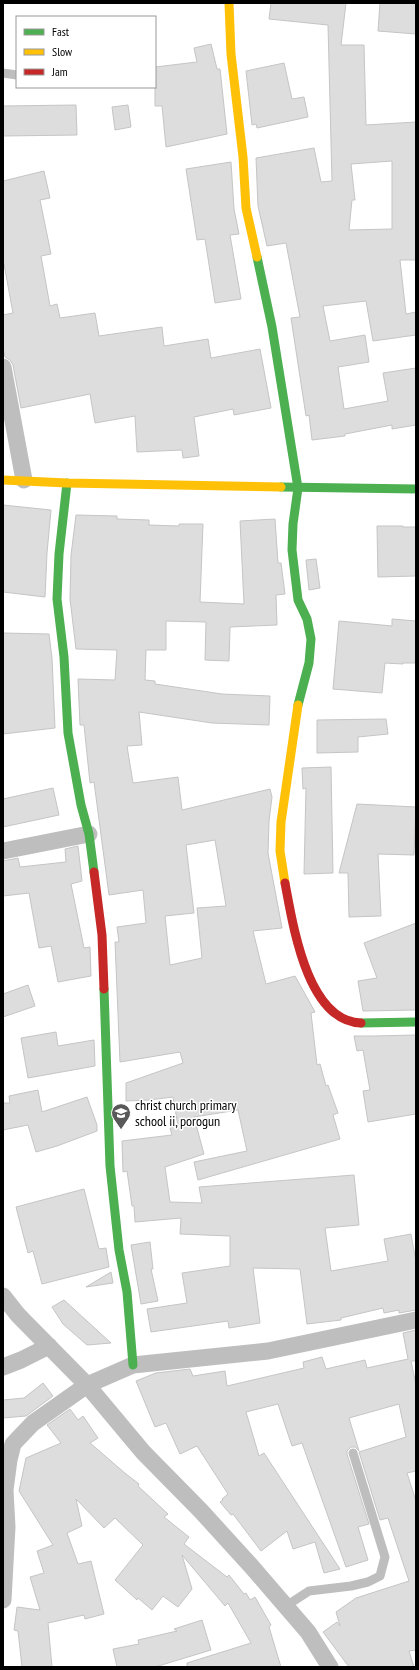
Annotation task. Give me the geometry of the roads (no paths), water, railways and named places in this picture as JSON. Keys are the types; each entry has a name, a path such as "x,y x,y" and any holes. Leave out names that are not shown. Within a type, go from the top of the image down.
{"street":[{"path":"229,3 232,54 243,157 246,208 272,327 298,488 298,502 293,524 292,550 298,600 307,619 310,639 310,657 297,712 281,822 280,851 285,884 299,949 308,976 326,1005 338,1017 353,1023 373,1024 416,1022"},
{"path":"3,367 24,480"},
{"path":"3,480 67,483 416,489"},
{"path":"67,483 59,554 57,599 64,657 68,733 80,805 89,834 102,936 109,1099 110,1166 119,1250 127,1292 132,1365"},
{"path":"3,851 89,834"},
{"path":"3,1296 18,1314 87,1385 143,1452 206,1516 286,1606 308,1632 330,1667"},
{"path":"3,1600 7,1526 5,1490 9,1460 14,1444 33,1423 87,1385 132,1365 268,1351 416,1320"},
{"path":"3,1367 49,1346"}],"lane":[{"path":"3,74 16,76"},
{"path":"286,1606 309,1591 351,1586 368,1582 380,1576 385,1557 353,1453"}],"place":[{"name":"christ church primary school ii, porogun","path":"121,1130"}]}
